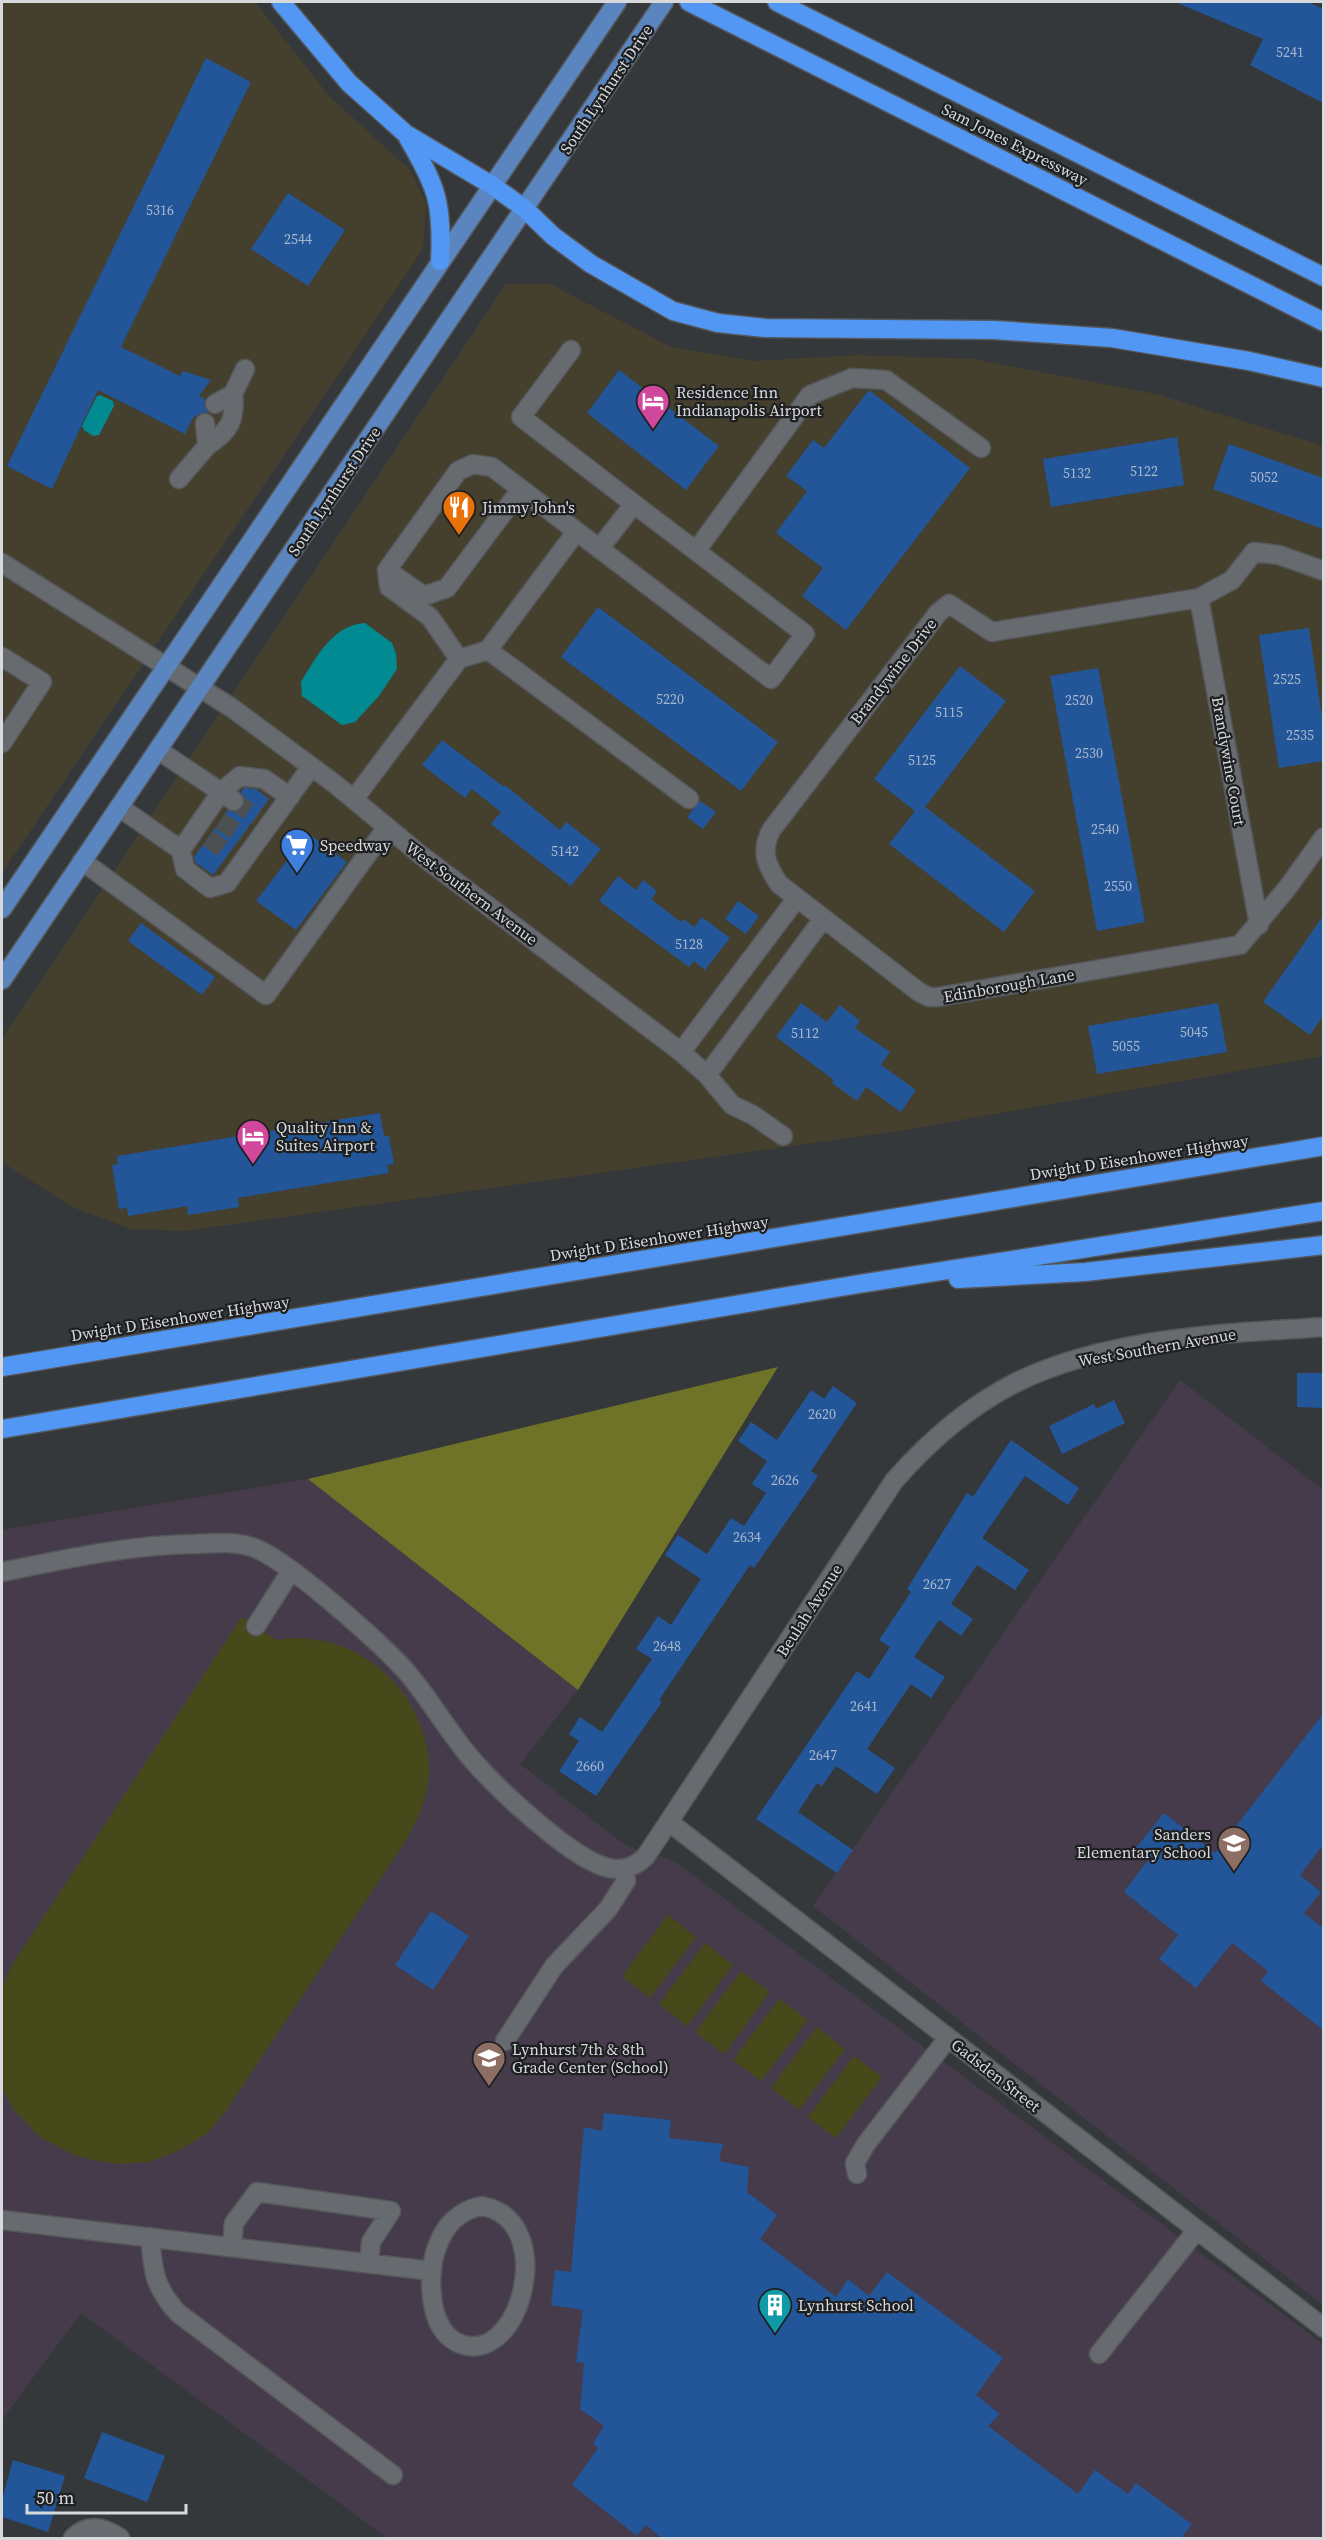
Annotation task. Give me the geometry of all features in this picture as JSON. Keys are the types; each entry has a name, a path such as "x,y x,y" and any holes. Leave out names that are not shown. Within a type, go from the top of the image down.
{"highway":[{"path":"280,2 350,83 406,134 493,186 525,209 553,236 591,264 659,305 696,318 765,328 994,330 1077,335 1179,348 1323,378"},
{"name":"Sam Jones Expressway","path":"689,2 1323,322"},
{"name":"Sam Jones Expressway","path":"777,2 1323,277"},
{"path":"406,134 435,188 441,218 440,261"},
{"name":"Dwight D Eisenhower Highway","path":"2,1367 1323,1146"},
{"path":"2,1429 859,1284 1323,1211"},
{"path":"859,1284 1085,1272 1323,1245"}],"main road":[{"path":"2,909 617,2"},
{"name":"South Lynhurst Drive","path":"2,980 664,2"}],"street":[{"path":"459,659 430,617 389,587 387,570 458,471 473,464 492,467 771,679 805,634 521,417 571,350"},
{"path":"215,404 232,394 245,369"},
{"path":"696,551 810,395 852,378 886,380 981,448"},
{"path":"179,479 207,446 224,435 235,412 232,394"},
{"path":"205,423 207,446"},
{"path":"387,570 424,596 447,588 520,489"},
{"path":"599,549 634,504"},
{"path":"354,799 459,659 488,650 576,532"},
{"name":"Brandywine Drive","path":"823,919 778,884 768,869 765,855 770,833 945,606 949,604 992,632 1199,598 1232,580 1254,552 1279,555 1323,572"},
{"name":"West Southern Avenue","path":"4,571 200,688 311,767 681,1052 707,1075 732,1105 783,1136"},
{"name":"Brandywine Court","path":"1199,598 1259,925"},
{"path":"488,650 689,799"},
{"path":"2,657 42,682 2,743"},
{"path":"158,750 228,797"},
{"path":"119,807 181,850 185,869 210,888 227,883 236,858 249,840 263,821 290,797 311,767"},
{"path":"181,850 202,833 240,776 264,779 290,797"},
{"path":"82,861 266,995 387,827"},
{"name":"Edinborough Lane","path":"823,919 922,994 938,997 1240,945 1259,925 1323,837"},
{"path":"681,1052 798,898"},
{"path":"707,1075 823,919"},
{"name":"West Southern Avenue","path":"966,1413 1035,1374 1104,1353 1214,1334 1323,1327"},
{"name":"Beulah Avenue","path":"624,1869 637,1865 646,1857 894,1481 946,1428 966,1413"},
{"path":"2,1572 141,1546 220,1543 254,1548 291,1571 394,1658 474,1762 523,1809 552,1834 594,1862 610,1868 624,1869 626,1881 608,1909 554,1966 505,2041"},
{"path":"256,1626 291,1571"},
{"name":"Gadsden Street","path":"669,1822 1323,2328"},
{"path":"857,2174 855,2163 866,2144 948,2037"},
{"path":"232,2246 234,2223 257,2192 391,2211 371,2242 369,2263"},
{"path":"470,2208 493,2208 510,2219 516,2227 525,2262 524,2283 518,2308 505,2328 487,2344 477,2347 462,2344 451,2339 441,2328 431,2296 432,2271 435,2252 446,2229 461,2213 470,2208"},
{"path":"2,2220 432,2271"},
{"path":"1099,2354 1196,2231"},
{"path":"150,2238 153,2278 160,2292 178,2313 393,2475"},
{"path":"73,2538 84,2530 94,2528 108,2529 120,2538"}],"shaded area":[{"path":"2,2 255,2 330,97 410,170 426,204 423,249 2,873"},
{"path":"506,284 550,284 671,347 754,361 858,355 973,359 1156,394 1323,446 1323,1056 899,1131 184,1231 131,1229 72,1207 2,1162 2,1039"},
{"path":"1180,1380 1323,1490 1323,2305 813,1906"},
{"name":"Lynhurst 7th & 8th Grade Center (School)","path":"308,1479 578,1690 520,1764 625,1845 674,1861 1323,2344 1323,2538 387,2538 81,2313 4,2417 2,2415 2,1530"}],"green space":[{"path":"778,1367 578,1690 308,1479"},
{"path":"242,1617 276,1640 305,1638 332,1643 358,1654 380,1669 399,1688 414,1712 424,1738 429,1776 423,1805 406,1840 228,2108 208,2133 178,2151 149,2162 120,2164 74,2155 40,2137 13,2109 2,2087 2,1988 13,1963"},
{"path":"668,1915 696,1937 650,1998 622,1976"},
{"path":"705,1943 733,1965 687,2026 659,2004"},
{"path":"741,1971 770,1992 724,2054 695,2032"},
{"path":"779,1999 808,2020 761,2081 733,2060"},
{"path":"817,2027 845,2049 799,2110 771,2088"},
{"path":"854,2056 882,2077 836,2138 808,2117"}],"water":[{"path":"100,395 113,401 114,406 99,435 93,436 82,426 97,396"},
{"path":"365,623 392,643 396,654 397,669 379,696 355,722 342,725 302,696 301,682 319,653 335,636 354,625"}],"building":[{"path":"1175,2 1308,2 1323,9 1323,103 1250,65 1263,39"},
{"path":"206,58 251,82 121,347 180,376 183,371 211,380 199,396 205,399 204,404 208,412 193,418 185,434 98,390 52,489 7,466"},
{"path":"288,193 345,230 308,286 251,249"},
{"name":"Residence Inn Indianapolis Airport","path":"619,370 719,446 686,490 587,413"},
{"path":"869,390 970,468 846,630 802,596 823,568 776,533 807,491 786,476 813,440 824,448"},
{"path":"1177,437 1184,485 1051,507 1043,459"},
{"path":"1229,444 1323,478 1323,529 1213,489"},
{"path":"598,607 778,742 741,791 561,657"},
{"path":"1309,628 1323,725 1323,761 1279,768 1259,635"},
{"path":"960,666 1006,701 925,807 1035,891 1004,932 889,844 915,811 874,779"},
{"path":"1098,668 1145,922 1097,931 1050,676"},
{"path":"442,740 504,787 505,785 560,830 566,822 601,849 571,886 491,824 501,812 472,789 465,798 422,765"},
{"path":"244,788 256,789 269,799 213,875 195,862 194,857 228,810 234,812 243,808 245,801 241,792"},
{"path":"700,801 716,812 703,829 687,817"},
{"path":"308,833 347,862 296,930 256,901"},
{"path":"618,876 636,890 643,880 657,891 651,899 681,922 684,919 694,927 702,917 730,938 705,970 694,961 689,967 599,901"},
{"path":"738,901 759,916 746,934 725,919"},
{"path":"1323,916 1323,1016 1310,1035 1263,1002"},
{"path":"141,923 215,977 202,995 128,941"},
{"path":"801,1003 827,1022 840,1005 860,1021 855,1028 890,1052 881,1065 916,1090 901,1112 866,1087 857,1101 832,1083 834,1080 776,1037"},
{"path":"1218,1003 1227,1052 1097,1074 1088,1026"},
{"name":"Quality Inn & Suites Airport","path":"380,1113 384,1136 389,1136 394,1164 387,1165 389,1173 238,1198 239,1207 188,1215 187,1206 128,1216 127,1208 119,1209 112,1165 118,1164 117,1156"},
{"path":"1297,1373 1323,1373 1323,1408 1297,1407"},
{"path":"833,1386 857,1403 811,1471 818,1476 754,1568 750,1565 659,1700 662,1702 596,1796 559,1771 579,1741 569,1734 580,1717 602,1732 652,1659 636,1649 658,1616 671,1625 701,1579 665,1555 678,1535 707,1554 731,1518 744,1526 766,1493 752,1484 767,1461 738,1441 751,1422 777,1440 811,1390 824,1399"},
{"path":"1114,1400 1125,1423 1062,1454 1049,1426 1094,1404 1096,1409"},
{"path":"1011,1440 1079,1488 1068,1505 1025,1476 982,1538 1029,1570 1015,1590 977,1565 951,1604 973,1619 961,1636 939,1620 914,1657 945,1677 931,1698 911,1684 867,1749 895,1768 877,1794 836,1766 822,1786 817,1783 798,1812 853,1850 837,1873 756,1819 857,1671 869,1679 890,1647 879,1640 911,1592 907,1589 967,1493 973,1497"},
{"path":"1323,1714 1323,1845 1300,1875 1321,1892 1304,1913 1323,1928 1323,2030 1261,1981 1268,1971 1232,1943 1196,1988 1159,1959 1178,1935 1124,1892 1148,1860 1135,1849 1164,1813 1215,1853"},
{"path":"431,1911 469,1936 433,1990 395,1965"},
{"name":"Lynhurst School","path":"604,2113 671,2120 669,2138 723,2144 719,2161 749,2167 747,2192 777,2215 760,2239 836,2297 848,2279 869,2296 887,2272 1003,2358 976,2395 1000,2414 988,2426 1078,2494 1095,2470 1128,2494 1136,2483 1192,2524 1181,2538 661,2538 646,2525 637,2536 572,2485 598,2448 593,2443 604,2426 580,2409 584,2363 576,2362 583,2310 551,2305 555,2270 571,2272 584,2127 602,2131"},
{"path":"102,2432 165,2456 147,2502 84,2478"},
{"path":"13,2460 65,2476 48,2532 2,2517 2,2500"}],"tunnel":[{"path":"234,801 257,817"},
{"path":"220,821 243,836"},
{"path":"208,838 230,854"}],"place":[{"name":"Residence Inn Indianapolis Airport","path":"653,430"},
{"name":"Jimmy John's","path":"459,536"},
{"name":"Speedway","path":"297,874"},
{"name":"Quality Inn & Suites Airport","path":"253,1165"},
{"name":"Sanders Elementary School","path":"1234,1872"},
{"name":"Lynhurst 7th & 8th Grade Center (School)","path":"489,2087"},
{"name":"Lynhurst School","path":"775,2334"}]}
